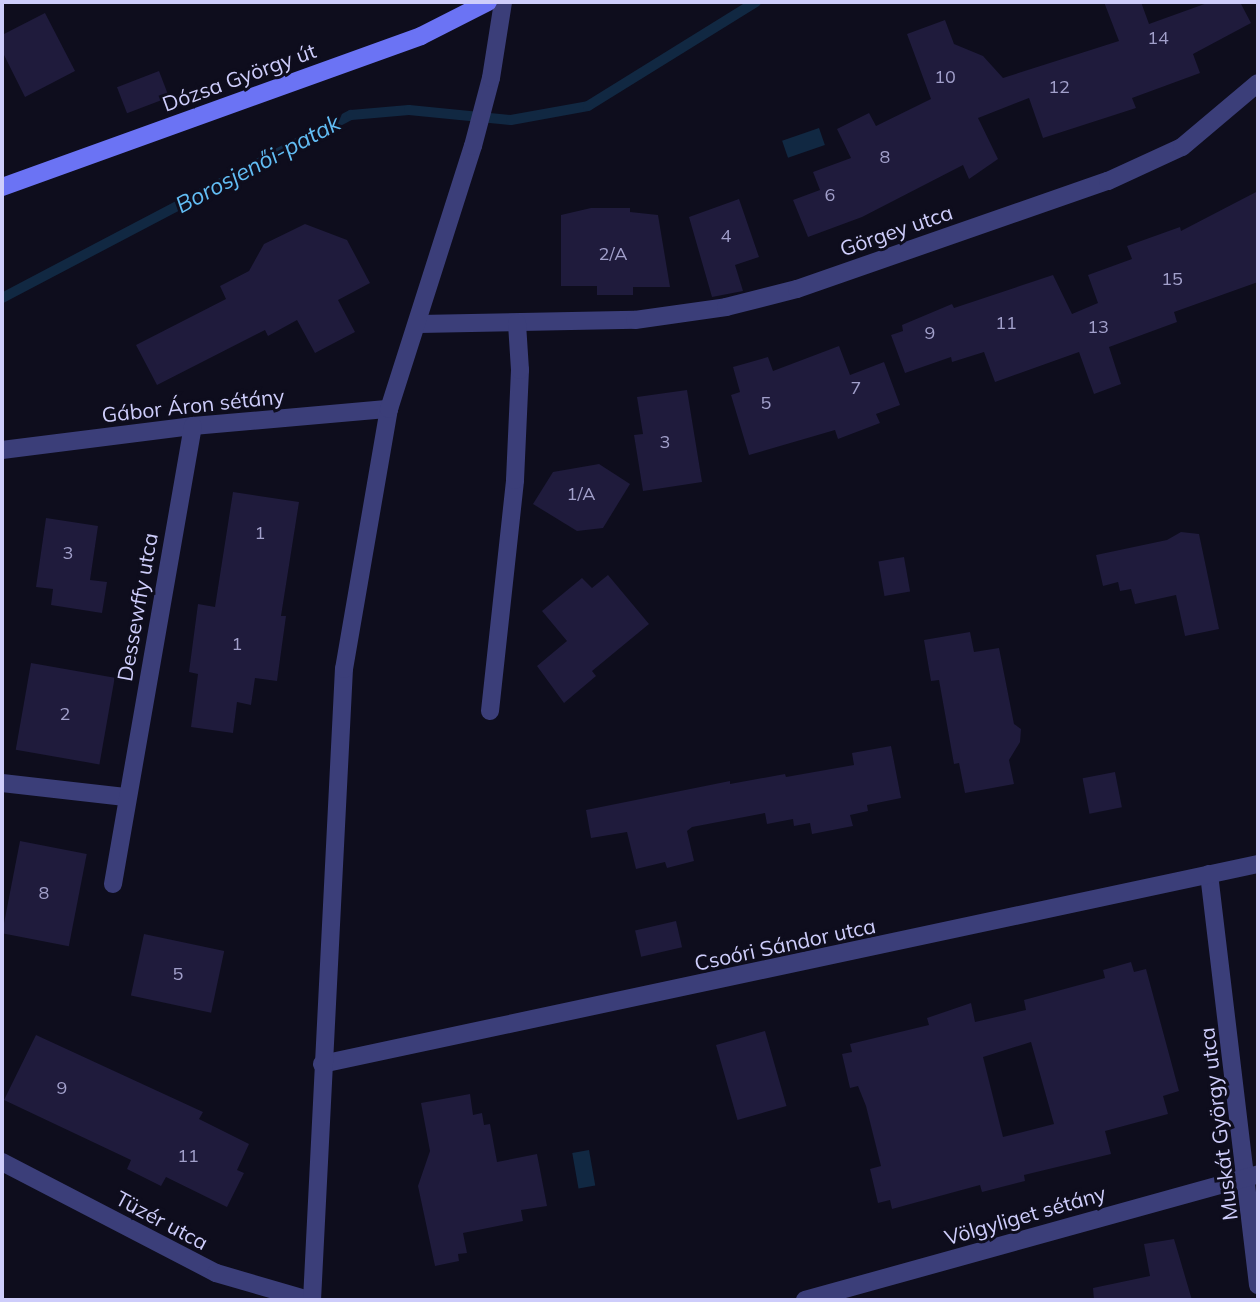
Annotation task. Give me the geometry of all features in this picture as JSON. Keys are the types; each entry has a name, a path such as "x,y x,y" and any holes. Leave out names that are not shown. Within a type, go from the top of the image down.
{"main road":[{"name":"Dózsa György út","path":"2,187 421,36 488,2"}],"street":[{"path":"311,1300 344,669 389,409 419,324 473,146 491,78 503,2"},
{"name":"Görgey utca","path":"419,324 635,320 726,307 797,289 1108,181 1182,147 1258,83"},
{"path":"490,711 515,480 520,370 517,323"},
{"name":"Gábor Áron sétány","path":"2,450 193,425 389,409"},
{"name":"Dessewffy utca","path":"113,884 125,797 193,425"},
{"path":"2,783 125,797"},
{"name":"Csoóri Sándor utca","path":"322,1064 1258,864"},
{"name":"Muskát György utca","path":"1209,874 1253,1175 1258,1285"},
{"name":"Tüzér utca","path":"2,1162 215,1273 311,1300"},
{"name":"Völgyliget sétány","path":"805,1300 1253,1175"}],"water":[{"path":"819,128 825,145 788,158 782,141"},
{"path":"589,1150 595,1185 579,1188 572,1153"}],"building":[{"path":"1104,2 1141,2 1149,24 1210,2 1240,2 1251,23 1193,54 1200,73 1132,98 1136,108 1043,138 1029,98 978,118 998,159 969,179 963,165 862,217 808,237 793,200 820,190 813,172 851,158 837,129 869,113 876,126 931,99 907,34 945,20 954,44 983,56 1003,78 1119,41"},
{"path":"45,13 75,71 25,97 2,51 2,35"},
{"path":"159,71 169,97 127,113 117,87"},
{"path":"1258,191 1258,282 1174,312 1177,322 1109,347 1121,384 1094,394 1079,352 995,382 984,352 952,362 951,357 905,373 891,335 903,331 902,325 952,304 954,308 1053,275 1072,314 1098,303 1088,275 1132,259 1127,246 1180,227 1181,231"},
{"path":"739,199 759,257 735,265 743,291 712,297 689,217"},
{"path":"591,208 630,208 630,212 658,215 670,287 633,287 633,295 597,295 597,286 561,286 561,215"},
{"path":"305,224 347,240 370,283 338,300 355,332 315,353 297,320 268,336 265,330 157,385 136,345 226,299 220,286 249,271 264,244"},
{"path":"839,346 850,375 884,362 900,405 876,414 880,423 838,439 835,430 749,455 731,395 740,392 733,367 768,357 773,371"},
{"path":"687,390 702,482 643,491 634,435 643,434 637,397"},
{"path":"599,464 630,484 603,528 577,531 533,504 553,472"},
{"path":"233,492 299,502 281,616 286,616 277,681 255,678 251,705 237,702 233,733 191,727 198,674 189,672 198,604 215,607"},
{"path":"46,518 98,526 90,580 107,582 102,613 51,605 53,589 36,587"},
{"path":"1181,532 1199,534 1219,629 1185,636 1176,595 1135,604 1131,589 1120,591 1118,582 1103,586 1096,555 1167,540"},
{"path":"904,557 910,591 884,596 878,562"},
{"path":"608,575 649,624 592,671 596,676 564,703 537,666 567,641 542,611 582,578 592,588"},
{"path":"970,632 974,652 999,648 1014,724 1021,729 1020,742 1009,760 1014,784 965,793 959,763 954,764 939,680 931,681 924,640"},
{"path":"31,663 115,678 99,764 16,750"},
{"path":"891,746 901,798 867,805 868,811 850,815 853,826 812,834 810,823 794,826 793,819 767,824 765,813 692,827 687,831 694,861 667,868 665,862 636,869 627,832 591,838 586,810 730,781 730,784 785,774 786,777 854,765 852,753"},
{"path":"1115,772 1122,807 1089,814 1083,778"},
{"path":"20,841 87,854 69,946 2,933"},
{"path":"676,921 682,947 641,957 635,930"},
{"path":"144,934 224,951 211,1013 131,996"},
{"path":"1131,962 1134,972 1146,969 1179,1091 1163,1096 1168,1114 1105,1131 1111,1154 1024,1175 1025,1181 982,1192 980,1185 892,1209 890,1200 878,1203 870,1169 881,1166 866,1106 858,1086 850,1088 842,1054 852,1052 850,1044 929,1025 927,1018 971,1003 975,1022 1026,1010 1024,1000 1105,978 1103,970","holes":["1031,1042 1054,1124 1003,1137 983,1057"]},
{"path":"765,1031 786,1106 737,1120 716,1045"},
{"path":"36,1035 203,1112 199,1119 249,1144 237,1170 244,1173 227,1207 166,1177 161,1186 127,1169 131,1160 4,1100"},
{"path":"470,1094 473,1115 482,1113 484,1125 490,1124 497,1162 537,1154 547,1206 521,1210 523,1221 463,1233 467,1253 458,1254 459,1261 435,1266 418,1186 430,1151 421,1103"},
{"path":"1174,1239 1192,1300 1094,1300 1093,1288 1150,1276 1144,1244"}],"waterway":[{"name":"Borosjenői-patak","path":"2,298 351,115 409,110 511,120 588,106 756,2"}]}
